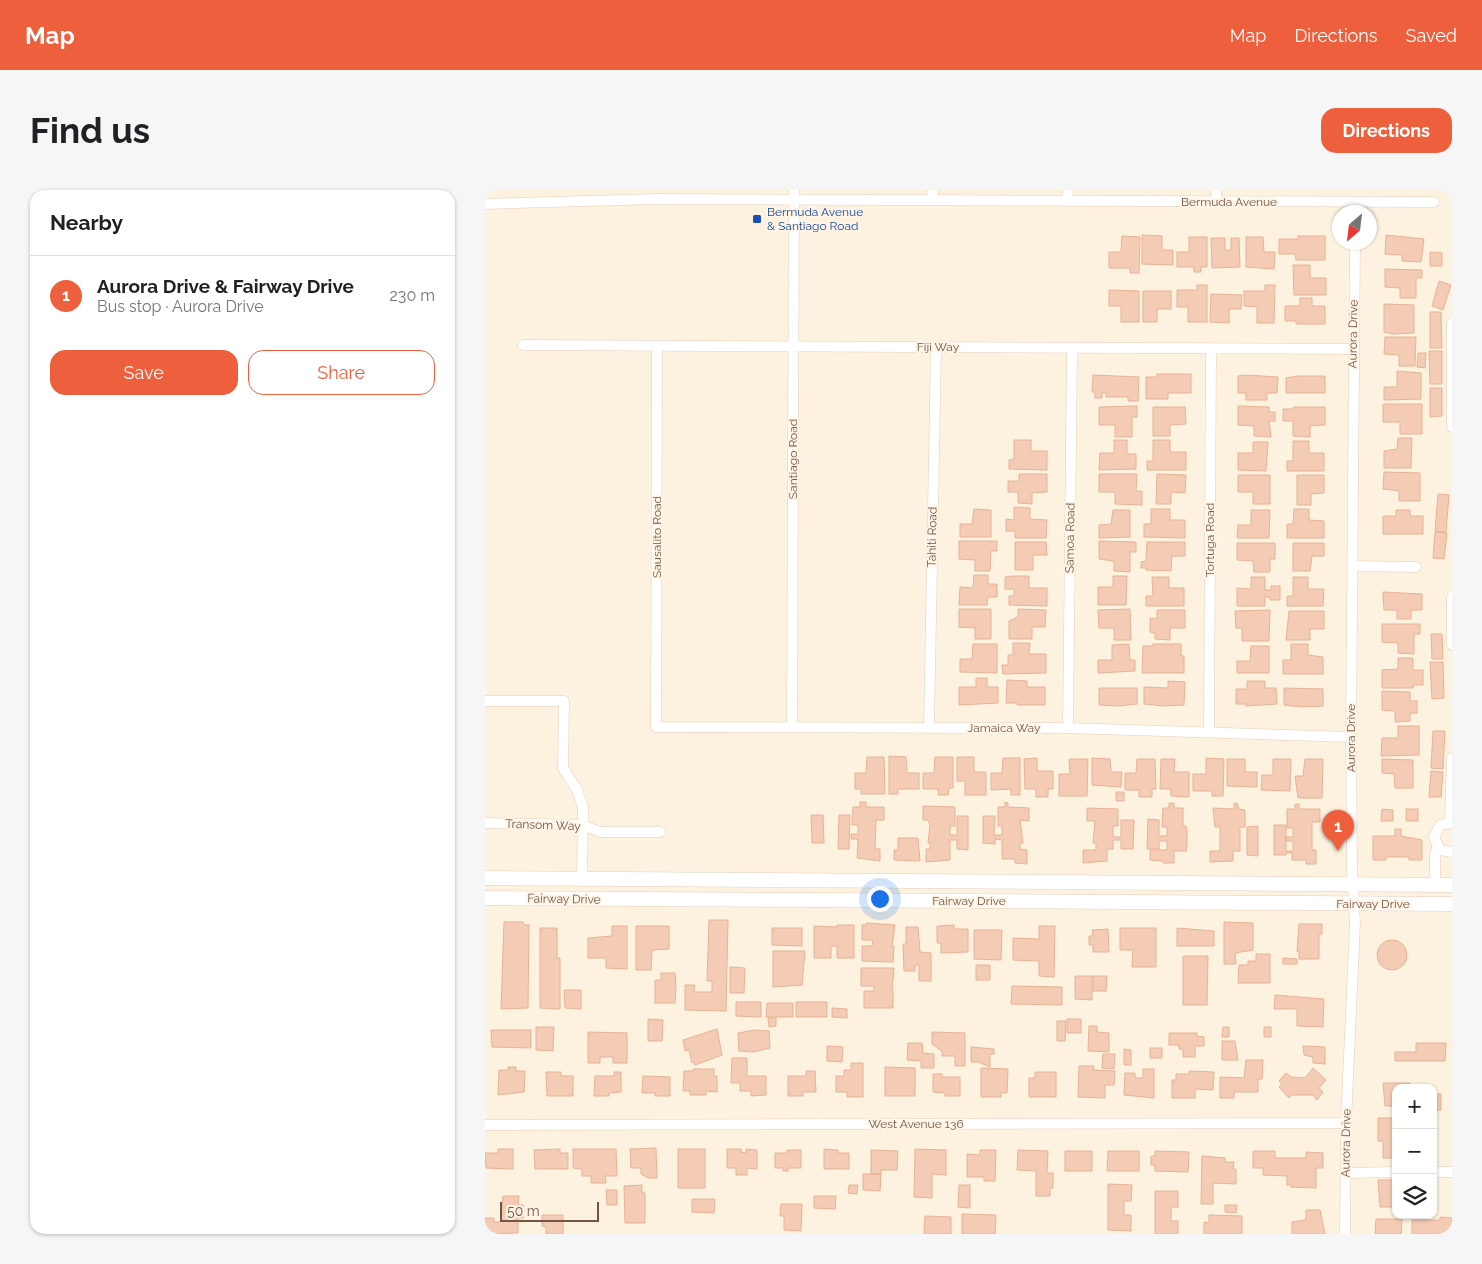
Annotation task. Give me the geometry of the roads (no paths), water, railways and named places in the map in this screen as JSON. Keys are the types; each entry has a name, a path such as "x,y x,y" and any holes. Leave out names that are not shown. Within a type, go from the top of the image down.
{"street":[{"path":"1216,190 1216,201"},
{"name":"Bermuda Avenue","path":"485,204 656,194 1067,195 1332,206"},
{"name":"Santiago Road","path":"792,727 794,195"},
{"name":"Bermuda Avenue","path":"1377,206 1434,202"},
{"name":"Aurora Drive","path":"1345,1234 1346,1123 1355,933 1354,885 1351,870 1355,250"},
{"path":"1452,324 1452,427"},
{"name":"Fiji Way","path":"523,345 1353,349"},
{"name":"Sausalito Road","path":"656,727 657,346"},
{"name":"Tahiti Road","path":"929,728 936,347"},
{"name":"Samoa Road","path":"1068,728 1072,348"},
{"name":"Tortuga Road","path":"1209,732 1211,349"},
{"path":"1353,566 1416,566"},
{"path":"1452,596 1452,645"},
{"path":"485,701 563,701 563,768 577,790 583,807 582,899"},
{"name":"Jamaica Way","path":"656,727 1068,728 1351,737"},
{"path":"1435,885 1435,855 1437,846 1434,837 1437,828 1451,822 1452,758"},
{"name":"Transom Way","path":"485,823 583,825 600,832 660,832"},
{"path":"1437,846 1445,852 1452,852"},
{"name":"Fairway Drive","path":"485,878 1452,885"},
{"path":"1024,902 1025,882"},
{"name":"Fairway Drive","path":"485,898 1452,904"},
{"name":"West Avenue 136","path":"485,1125 1346,1123"},
{"path":"1346,1173 1392,1172"},
{"path":"1437,1172 1452,1172"}],"place":[{"name":"Bermuda Avenue & Santiago Road","path":"757,219"},
{"name":"Aurora Drive & Fairway Drive","path":"1338,851"}]}
